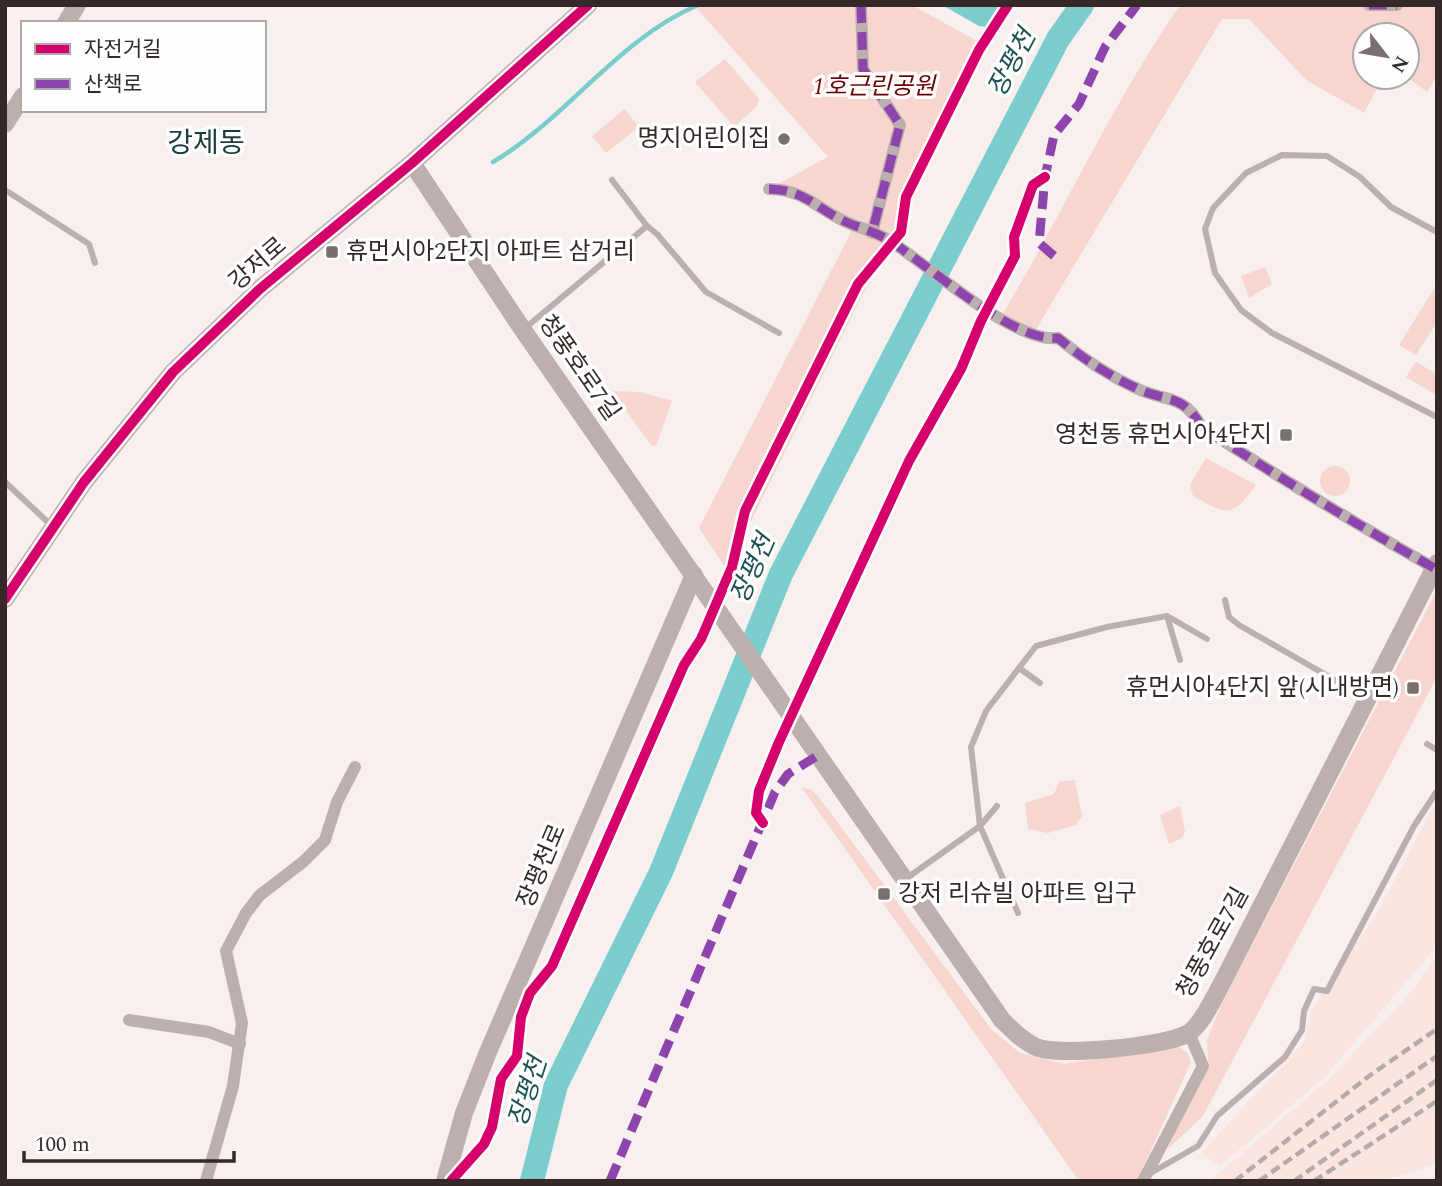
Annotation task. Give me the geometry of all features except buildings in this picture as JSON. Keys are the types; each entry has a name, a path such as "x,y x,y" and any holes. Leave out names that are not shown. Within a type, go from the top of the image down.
{"street":[{"path":"67,21 77,5"},
{"name":"강저로","path":"5,599 125,428 173,372 261,288 412,163 588,5"},
{"path":"861,5 863,69 900,125 873,233"},
{"path":"1369,5 1396,5"},
{"path":"5,124 21,99"},
{"name":"청풍호로7길","path":"412,163 523,330 1002,1020 1037,1048 1059,1052 1090,1051 1168,1040 1189,1033 1221,985 1436,566"},
{"path":"769,188 801,193 845,222 888,239 999,318 1044,340 1058,338 1094,364 1139,389 1179,400 1194,412 1201,426 1291,483 1311,499 1436,566"},
{"name":"장평천로","path":"445,1181 464,1113 488,1052 694,575"},
{"path":"206,1181 233,1086 240,1044 239,1005 226,958 231,939 260,895 303,862 325,840 337,802 355,767"},
{"path":"129,1020 209,1032 240,1044"},
{"path":"1144,1179 1203,1066 1189,1033"}],"lane":[{"path":"1437,232 1391,207 1360,177 1327,156 1282,155 1246,173 1213,208 1205,229 1215,273 1241,310 1272,333 1437,416"},
{"path":"612,180 647,226 657,234 706,292 779,333"},
{"path":"5,190 89,244 95,263"},
{"path":"523,330 647,226"},
{"path":"5,482 53,527"},
{"path":"1225,600 1228,617 1239,625 1367,699"},
{"path":"1167,616 1180,660"},
{"path":"1018,913 980,826 971,747 985,711 1036,646 1107,626 1167,616 1207,639"},
{"path":"1019,668 1040,683"},
{"path":"1427,744 1437,750"},
{"path":"1144,1179 1198,1146 1217,1116 1285,1058 1302,1030 1304,1011 1314,989 1327,991 1414,826 1437,791"},
{"path":"905,879 980,826 997,806"}],"shaded area":[{"path":"1437,800 1437,946 1325,1077 1220,1166 1201,1153 1304,1042 1311,1010 1375,917"},
{"path":"1437,955 1437,1164 1380,1181 1210,1181 1329,1079 1407,997"}],"green space":[{"name":"1호근린공원","path":"694,5 912,5 988,47 960,96 727,570 699,528 851,232 776,185 828,157"},
{"path":"1180,5 1437,5 1437,76 1427,92 1421,88 1421,21 1351,21 1351,91 1376,91 1364,113 1306,80 1249,19 1222,19 1032,336 999,320 1109,121"},
{"path":"725,59 759,99 757,106 734,127 695,82"},
{"path":"625,109 639,127 606,153 592,136"},
{"path":"1265,267 1272,284 1249,298 1241,276"},
{"path":"1437,284 1437,322 1416,355 1399,345"},
{"path":"1416,362 1437,374 1436,395 1406,377"},
{"path":"612,391 641,392 672,401 656,446 651,445"},
{"path":"1206,458 1256,485 1234,509 1221,510 1193,496 1190,485"},
{"path":"1335,466 1346,470 1350,481 1346,492 1335,496 1324,492 1320,481 1324,470"},
{"path":"1437,590 1437,677 1203,1116 1167,1150 1208,1060 1207,1040 1222,1003"},
{"path":"1075,780 1082,816 1076,825 1048,833 1028,829 1025,803 1054,794 1059,782"},
{"path":"802,788 811,789 818,796 991,1029 1020,1053 1064,1064 1179,1047 1188,1053 1191,1062 1137,1181 1079,1181"},
{"path":"1180,806 1185,832 1182,838 1169,844 1160,815"}],"water":[{"path":"942,5 1005,5 988,27 979,26"}],"waterway":[{"path":"493,162 545,124 617,58 643,38 698,5"},
{"name":"장평천","path":"532,1181 556,1085 661,872 781,574 1058,39 1082,5"}],"railway":[{"path":"1235,1181 1369,1076 1437,1029"},
{"path":"1259,1181 1437,1056"},
{"path":"1294,1181 1437,1080"},
{"path":"1314,1181 1437,1101"}],"marked path":[{"path":"861,5 863,69 900,125 872,233"},
{"path":"1054,256 1039,243 1045,177 1054,135 1079,104 1105,47 1137,5"},
{"path":"1369,5 1397,5"},
{"path":"769,189 801,196 835,217 885,238 996,316 1040,336 1058,338 1117,378 1148,393 1174,400 1188,409 1201,426 1230,445 1434,568"},
{"path":"610,1181 775,792 788,774 817,756"}],"cycle path":[{"path":"5,599 84,482 173,372 261,288 412,163 588,5"},
{"path":"451,1181 484,1144 492,1127 501,1079 517,1056 521,1017 530,993 552,966 684,665 701,639 732,567 745,511 858,284 901,232 906,197 979,50 1008,5"},
{"path":"763,823 756,813 759,791 779,742 909,461 961,369 981,321 1015,256 1014,237 1033,185 1045,177"}],"place":[{"name":"명지어린이집","path":"784,139"},
{"name":"휴먼시아2단지 아파트 삼거리","path":"332,252"},
{"name":"영천동 휴먼시아4단지","path":"1286,435"},
{"name":"휴먼시아4단지 앞(시내방면)","path":"1413,688"},
{"name":"강저 리슈빌 아파트 입구","path":"884,894"}],"district":[{"name":"강제동","path":"206,143"}]}
